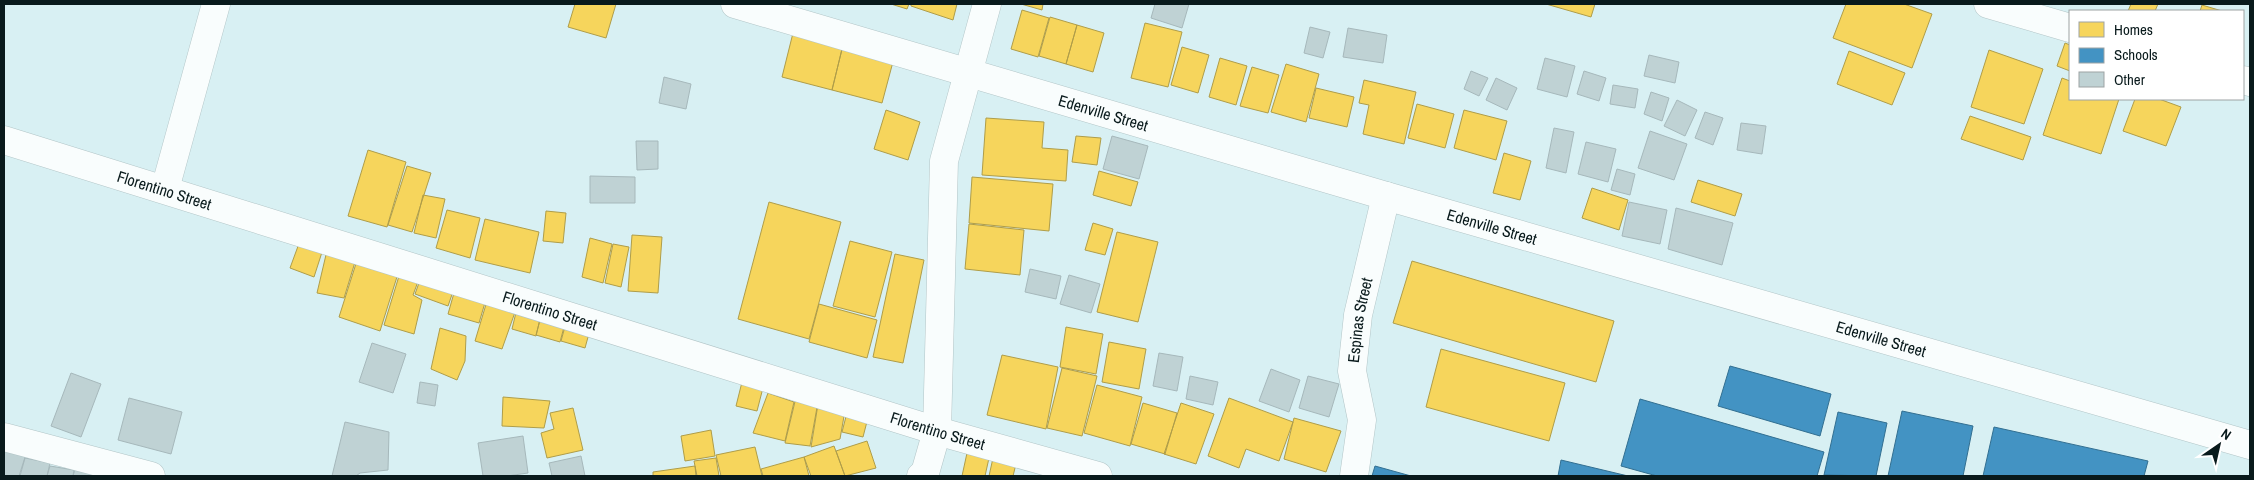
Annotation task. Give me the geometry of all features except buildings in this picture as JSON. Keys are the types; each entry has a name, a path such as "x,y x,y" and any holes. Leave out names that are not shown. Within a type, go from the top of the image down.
{"street":[{"path":"165,189 216,4"},
{"name":"Edenville Street","path":"735,4 967,74 1386,196 2250,445"},
{"path":"921,476 925,473 937,430 944,160 987,4"},
{"path":"1988,4 2069,28"},
{"name":"Florentino Street","path":"4,140 937,430 1098,476"},
{"name":"Espinas Street","path":"1354,476 1362,420 1352,371 1358,315 1386,196"},
{"path":"4,437 151,476"}]}
